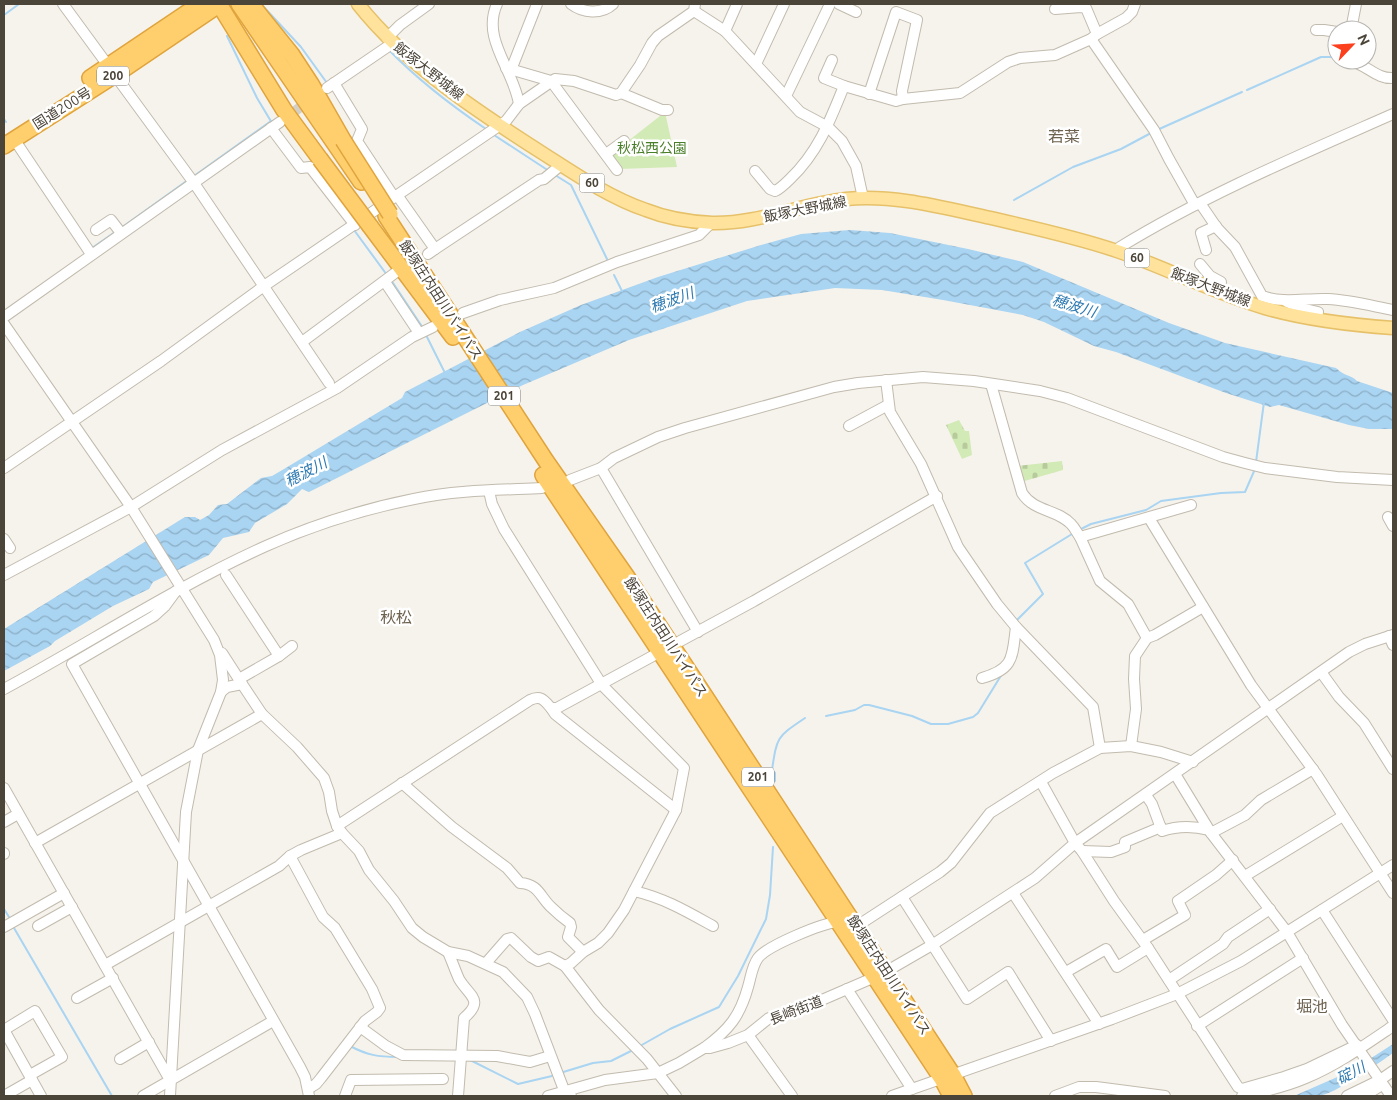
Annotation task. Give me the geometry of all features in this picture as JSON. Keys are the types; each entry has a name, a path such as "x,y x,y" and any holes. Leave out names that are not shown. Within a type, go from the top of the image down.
{"highway":[{"name":"国道200号","path":"111,71 200,4"},
{"name":"国道200号","path":"7,140 111,71 220,4"},
{"path":"220,4 284,110 310,165 382,219"},
{"name":"飯塚庄内田川バイパス","path":"239,4 340,143 382,219 666,650 857,926 881,974"},
{"path":"250,4 292,54 311,84 340,143 382,219"},
{"name":"飯塚庄内田川バイパス","path":"382,219 400,238 457,334"},
{"name":"飯塚庄内田川バイパス","path":"666,650 839,921 881,974 948,1077 964,1096"},
{"name":"飯塚庄内田川バイパス","path":"948,1077 951,1096"}],"main road":[{"name":"飯塚大野城線","path":"358,4 388,44 424,70 494,129 559,167 647,211 680,219 711,223 760,218 832,201 863,198 909,202 1043,230 1116,251 1264,307 1346,324 1393,328"}],"street":[{"path":"63,4 191,180 329,383"},
{"path":"429,4 400,25 388,44 330,85 362,129 357,142 431,252 539,180 544,179 559,167"},
{"path":"508,69 537,4"},
{"path":"571,4 576,8 587,11 605,10 613,4"},
{"path":"724,32 738,4"},
{"path":"756,64 784,4"},
{"path":"786,96 830,4"},
{"path":"839,4 856,12"},
{"path":"832,60 824,78 869,94 896,101 960,93 1008,62 1020,58 1055,55 1094,36 1129,16 1134,9 1134,4"},
{"path":"1353,20 1356,4"},
{"path":"495,5 492,28 519,104"},
{"path":"4,468 147,371 264,286 506,121 519,104 551,81 559,79 616,95 621,93 658,36 695,7 724,32 756,64 800,112 828,127 842,141 854,159 863,198"},
{"path":"869,94 898,8 918,20 902,91 903,99"},
{"path":"1055,9 1086,8 1094,36 1154,130 1168,160 1197,204 1235,247 1262,296 1318,312 1317,319"},
{"path":"1316,30 1327,30"},
{"path":"508,69 551,81 617,170"},
{"path":"1370,70 1381,77 1393,78"},
{"path":"755,171 770,189 777,191 795,174 813,152 828,127 844,86"},
{"path":"621,93 662,110 668,110"},
{"path":"1116,251 1160,222 1228,188 1393,114"},
{"path":"4,317 91,254 119,231 191,180 275,125 300,168 310,165 310,168 352,227"},
{"path":"7,140 91,254"},
{"path":"606,154 624,141"},
{"path":"96,230 111,220 119,231"},
{"path":"463,313 500,300 554,288 617,262 699,235 711,223"},
{"path":"1206,250 1201,233 1216,226"},
{"path":"1200,264 1210,276 1221,282 1217,290"},
{"path":"4,575 131,507 222,450 337,388 425,330 390,278 302,342"},
{"path":"1284,301 1343,300 1393,310"},
{"path":"4,324 131,507 179,588 262,714 297,747 324,778 329,792 332,811 340,830 359,851 369,870 394,901 412,928 423,937 448,952 462,954 503,972 527,998 567,1093"},
{"path":"570,480 601,468 614,458 658,437 685,428 834,387 886,380 923,378 991,384 1040,391 1067,398 1223,457 1265,468 1337,477 1393,480"},
{"path":"886,380 888,405 894,420 922,464 958,547 997,604 1016,627 1093,707 1100,748"},
{"path":"991,384 1022,493 1026,500 1072,525 1080,537 1100,581 1128,604 1147,638"},
{"path":"849,426 888,405"},
{"path":"601,468 698,632"},
{"path":"4,689 179,588 268,545 339,518 415,499 489,491 542,488"},
{"path":"489,491 492,504 504,529 602,685 684,768 676,810 624,910 608,933 598,943 565,966"},
{"path":"551,708 557,708 666,650 937,496"},
{"path":"1080,537 1191,505"},
{"path":"1149,518 1251,685 1313,769 1393,893"},
{"path":"4,539 10,548"},
{"path":"226,575 279,656"},
{"path":"179,588 165,606 154,616 72,664 300,1067 309,1092 322,1078 360,1026 378,1012 380,1008 372,989 335,928 323,917 290,856"},
{"path":"1131,746 1136,709 1135,656 1147,638 1203,607"},
{"path":"982,678 1001,671 1011,658 1014,651 1016,627"},
{"name":"長崎街道","path":"548,1096 567,1093 605,1080 658,1073 704,1048 728,1043 748,1035 769,1018 794,1012 881,974 932,945 1035,878 1175,774 1349,652 1365,644 1392,639"},
{"path":"170,1096 186,812 198,750 222,692 223,670 214,640"},
{"path":"222,692 292,646"},
{"path":"1322,672 1339,697 1364,723 1393,769"},
{"path":"105,965 279,866 290,856 340,830 402,783 530,700 539,697 555,714 676,810"},
{"path":"35,843 262,714"},
{"path":"704,1048 719,1037 736,1019 743,1004 754,963 765,951 802,933 839,921 857,926 951,863 990,813 1082,757 1100,748 1131,746 1161,752 1193,762"},
{"path":"1146,795 1152,804 1162,831 1178,827 1210,831 1245,815 1261,800 1313,769"},
{"path":"1175,774 1210,831 1287,932 1330,1005 1391,1096"},
{"path":"1041,782 1078,847 1169,980 1235,1085 1242,1089 1284,1078 1358,1048"},
{"path":"402,783 452,827 507,868 520,883 528,883 543,895 549,906 570,923 568,937 583,952"},
{"path":"4,788 170,1080"},
{"path":"4,822 18,814"},
{"path":"1245,876 1343,816"},
{"path":"1078,847 1117,851 1125,846 1125,842 1161,828"},
{"path":"1066,972 1106,949 1117,968 1145,944 1186,915 1178,901 1216,875 1233,860"},
{"path":"892,1096 1099,1024 1177,994 1241,961 1393,865"},
{"path":"634,892 664,900 712,926"},
{"path":"4,927 64,893"},
{"path":"1013,893 1099,1024"},
{"path":"902,897 967,999 1008,972 1051,1041"},
{"path":"38,926 72,907"},
{"path":"1169,980 1224,944 1228,936 1270,909"},
{"path":"1322,910 1393,1020"},
{"path":"486,963 511,938 538,961 548,957 565,966 599,1010 648,1059 676,1096"},
{"path":"448,952 460,980 474,999 475,1004 473,1010 464,1018 458,1096"},
{"path":"1197,1026 1303,958"},
{"path":"77,998 112,978"},
{"path":"847,989 912,1090"},
{"path":"4,1096 31,1078 62,1058 35,1011 4,1030 7,1045 31,1078 41,1096"},
{"path":"143,1096 273,1021"},
{"path":"360,1026 386,1046 403,1055 497,1056 530,1062 550,1056"},
{"path":"1242,1096 1266,1092 1306,1078 1331,1066 1393,1026"},
{"path":"748,1035 792,1096"},
{"path":"120,1060 149,1042"},
{"path":"1364,1096 1393,1071"},
{"path":"345,1096 351,1080 443,1079"},
{"path":"1347,1096 1380,1081"},
{"path":"1055,1096 1079,1088 1096,1087 1165,1096"}],"green space":[{"name":"秋松西公園","path":"661,111 665,112 677,167 619,169 609,156 660,116"},
{"path":"959,420 965,431 969,431 972,455 962,459 946,425"},
{"path":"1062,461 1063,470 1021,482 1017,466"}],"water":[{"name":"穂波川","path":"850,230 890,233 1023,262 1169,323 1225,343 1336,368 1357,381 1393,393 1393,429 1369,429 1279,405 1270,407 1226,393 1116,352 1094,346 1044,322 1023,315 882,290 835,288 747,301 629,340 523,385 309,492 302,489 287,504 255,523 249,532 223,538 209,555 153,582 149,589 113,606 55,641 50,646 4,671 4,629 185,517 195,517 200,520 209,515 218,505 227,504 261,478 272,476 402,398 405,392 520,332 581,305 658,277 761,245 801,234"},
{"name":"碇川","path":"1393,1044 1393,1053 1335,1090 1318,1096 1294,1096 1351,1071"}],"waterway":[{"path":"4,15 19,4"},
{"path":"261,4 301,47 328,82"},
{"path":"227,36 257,98 272,123"},
{"path":"389,50 436,92 486,129"},
{"path":"1247,90 1321,57 1327,57"},
{"path":"1157,130 1242,92"},
{"path":"194,176 271,121"},
{"path":"1014,200 1073,167 1121,149 1151,133"},
{"path":"494,135 549,171"},
{"path":"555,175 571,185 607,259"},
{"path":"121,228 188,180"},
{"path":"354,230 387,275"},
{"path":"92,248 115,232"},
{"path":"614,275 622,291"},
{"path":"391,280 423,328"},
{"path":"426,335 445,373"},
{"path":"1256,462 1264,402"},
{"path":"1079,530 1091,524 1146,510 1161,501 1221,493 1245,492 1255,469"},
{"path":"1016,621 1043,594 1025,563 1072,534"},
{"path":"826,716 869,705 912,716 931,724 948,724 973,717 978,713 1002,674"},
{"path":"775,781 775,773 772,770 777,744 789,729 805,718"},
{"path":"640,1046 670,1029 719,1007 738,976 766,919 770,895 773,847"},
{"path":"4,909 9,917"},
{"path":"14,928 112,1096"},
{"path":"350,1046 373,1055 398,1057"},
{"path":"560,1073 593,1063 611,1061 631,1051"},
{"path":"470,1060 518,1084 552,1076"}],"tunnel":[{"path":"283,120 310,100"}],"district":[{"name":"若菜","path":"1064,136"},
{"name":"秋松","path":"396,617"},
{"name":"堀池","path":"1312,1006"}]}
